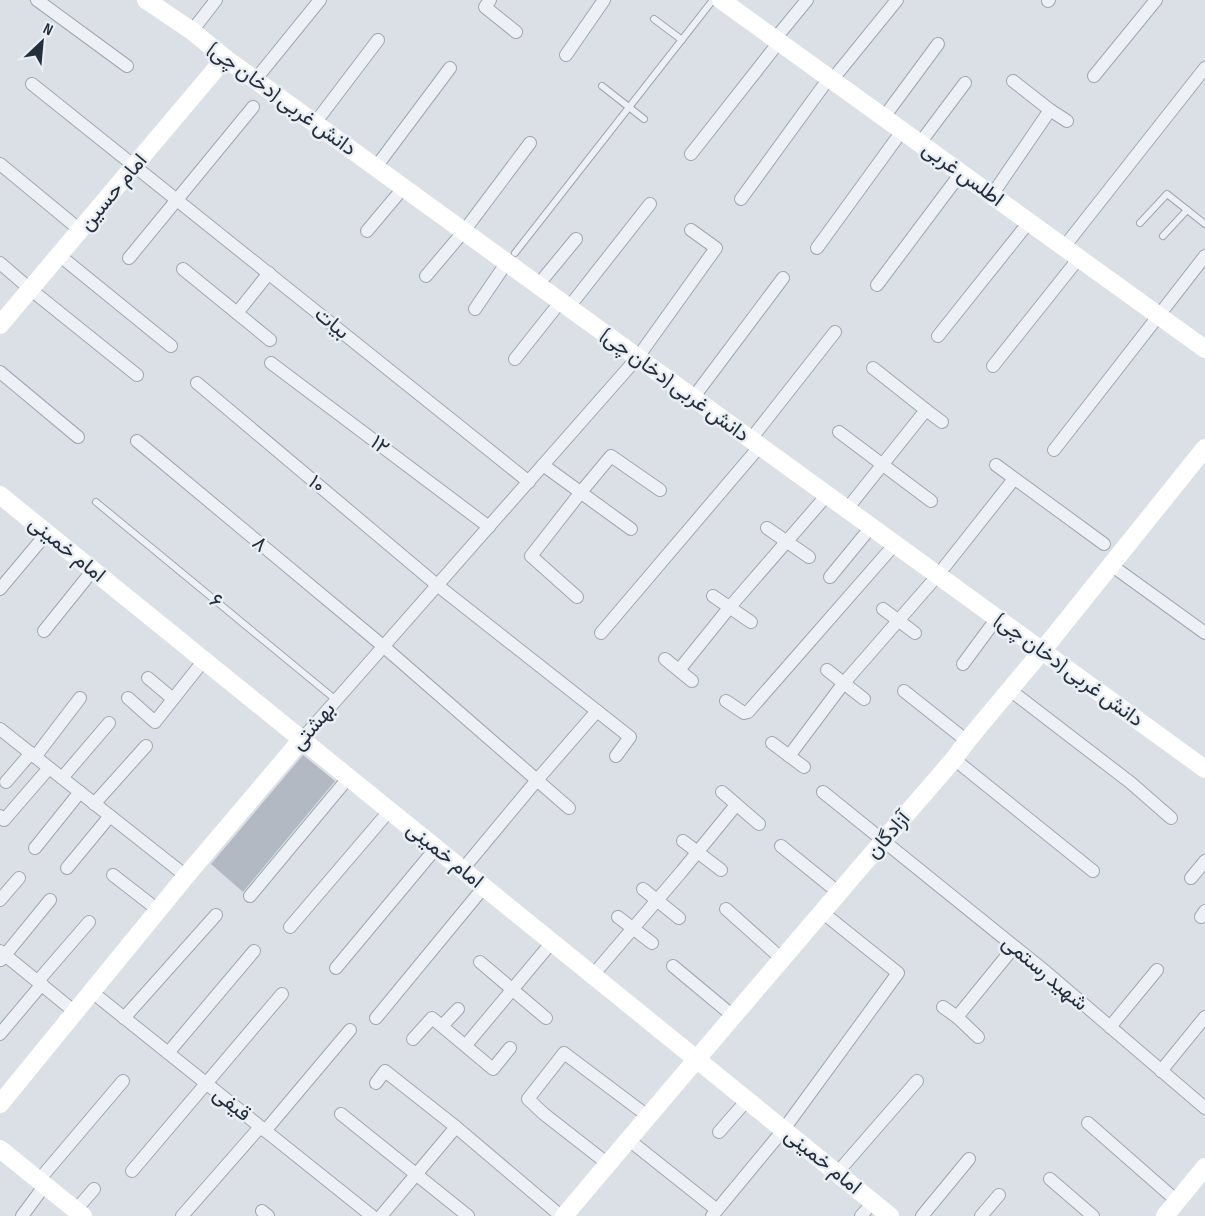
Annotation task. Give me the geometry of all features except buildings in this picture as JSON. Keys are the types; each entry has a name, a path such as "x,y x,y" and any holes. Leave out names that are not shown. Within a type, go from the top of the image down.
{"street":[{"path":"37,0 127,66"},
{"name":"دانش غربی (دخان چی)","path":"146,0 192,31 225,58 464,231 511,258 538,285 1205,769"},
{"path":"192,31 216,0"},
{"path":"255,80 320,0"},
{"path":"490,0 485,7 516,32"},
{"path":"566,54 604,0"},
{"name":"اطلس غربی","path":"721,0 1205,349"},
{"path":"691,154 807,0"},
{"path":"741,199 830,79 897,0"},
{"path":"1094,76 1156,0"},
{"path":"315,123 378,40"},
{"path":"884,117 938,44"},
{"name":"امام حسین","path":"0,326 225,58"},
{"path":"376,167 450,68"},
{"path":"993,366 1071,253 1205,68"},
{"path":"1013,81 1067,121"},
{"path":"920,143 965,83"},
{"name":"بیات","path":"32,84 529,482"},
{"path":"129,258 253,107"},
{"path":"992,195 1050,110"},
{"path":"817,248 902,131"},
{"path":"426,276 464,231 530,143"},
{"path":"0,164 80,230"},
{"path":"877,285 962,173"},
{"path":"367,231 404,187"},
{"path":"515,359 650,204"},
{"path":"938,336 1029,222"},
{"name":"بهشتی","path":"3,1093 92,992 302,739 638,357 716,248 691,230"},
{"path":"538,285 576,239"},
{"path":"59,255 171,346"},
{"path":"1054,450 1205,256"},
{"path":"475,309 511,258"},
{"path":"0,263 137,375"},
{"path":"183,269 270,340"},
{"path":"237,314 269,273"},
{"path":"693,398 783,278"},
{"path":"601,633 755,442 835,332"},
{"name":"۱۲","path":"271,363 489,527"},
{"path":"873,368 942,422"},
{"path":"0,372 78,437"},
{"name":"۱۰","path":"197,383 437,585 630,737 616,756"},
{"path":"847,509 926,410"},
{"path":"839,432 932,501"},
{"name":"۸","path":"137,441 384,646 569,808"},
{"name":"آزادگان","path":"562,1216 954,759 1205,448"},
{"path":"577,597 531,556 611,456 660,490"},
{"path":"543,465 631,529"},
{"path":"996,465 1104,544"},
{"path":"789,756 843,684 938,575 1014,479"},
{"path":"679,670 729,608 827,495"},
{"name":"امام خمینی","path":"1,498 890,1216"},
{"path":"830,578 872,527"},
{"path":"767,528 809,557"},
{"path":"0,589 47,533"},
{"path":"726,700 744,713 748,712 895,544"},
{"path":"1111,565 1205,633"},
{"path":"44,631 93,570"},
{"path":"713,596 751,622"},
{"path":"883,609 915,633"},
{"path":"963,664 997,618"},
{"path":"665,659 692,681"},
{"path":"128,698 154,722 204,660"},
{"path":"827,670 864,699"},
{"path":"148,678 172,699"},
{"path":"1010,690 1131,783 1171,818"},
{"path":"904,691 967,741"},
{"path":"6,782 33,755 80,698"},
{"path":"463,869 597,711"},
{"path":"62,778 109,723"},
{"path":"2,733 186,876"},
{"path":"772,743 804,767"},
{"path":"94,804 146,746"},
{"path":"954,759 1093,871"},
{"path":"0,816 4,820 49,768"},
{"path":"250,896 349,777"},
{"path":"35,848 80,792"},
{"path":"722,792 759,824"},
{"name":"شهید رستمی","path":"823,792 1046,972 1205,1108"},
{"path":"593,975 736,805"},
{"path":"290,927 390,810"},
{"path":"67,868 110,816"},
{"path":"683,841 721,870"},
{"path":"781,846 839,893"},
{"path":"336,968 436,848"},
{"path":"1191,878 1205,861"},
{"path":"113,875 158,910"},
{"path":"0,900 19,878"},
{"path":"376,1018 484,887"},
{"path":"643,889 679,918"},
{"path":"51,900 2,956 75,1012"},
{"path":"726,909 782,958"},
{"path":"629,1140 714,1213 784,1130 898,973 822,912"},
{"path":"124,1018 216,915"},
{"path":"618,917 652,943"},
{"path":"0,1034 89,922"},
{"path":"466,1045 552,942"},
{"path":"957,1017 1014,947"},
{"path":"168,1053 254,951"},
{"path":"480,962 546,1018"},
{"path":"674,966 733,1016"},
{"path":"1110,1027 1157,970"},
{"name":"قیفی","path":"92,992 372,1216"},
{"path":"132,1171 282,994"},
{"path":"943,1007 978,1037"},
{"path":"442,1026 458,1009"},
{"path":"1161,1071 1205,1017"},
{"path":"413,1039 432,1018 493,1069 510,1048"},
{"path":"182,1216 350,1030"},
{"path":"608,1164 528,1099 564,1053 649,1117"},
{"path":"376,1083 385,1071 562,1216"},
{"path":"22,1216 42,1183 123,1081"},
{"path":"837,1173 917,1081"},
{"path":"719,1132 747,1100"},
{"path":"341,1114 468,1216"},
{"path":"1088,1123 1177,1201"},
{"path":"381,1216 456,1127"},
{"path":"0,1149 80,1213 94,1189"},
{"path":"921,1216 969,1159"},
{"path":"1165,1216 1205,1167"},
{"path":"1050,1179 1093,1216"},
{"path":"981,1216 999,1195"},
{"path":"861,1216 873,1202"}],"lane":[{"path":"511,258 713,0"},
{"path":"654,19 682,40"},
{"path":"602,86 644,119"},
{"path":"1140,223 1167,194 1205,224"},
{"path":"1163,236 1187,210"},
{"name":"۶","path":"96,502 336,700"}]}
